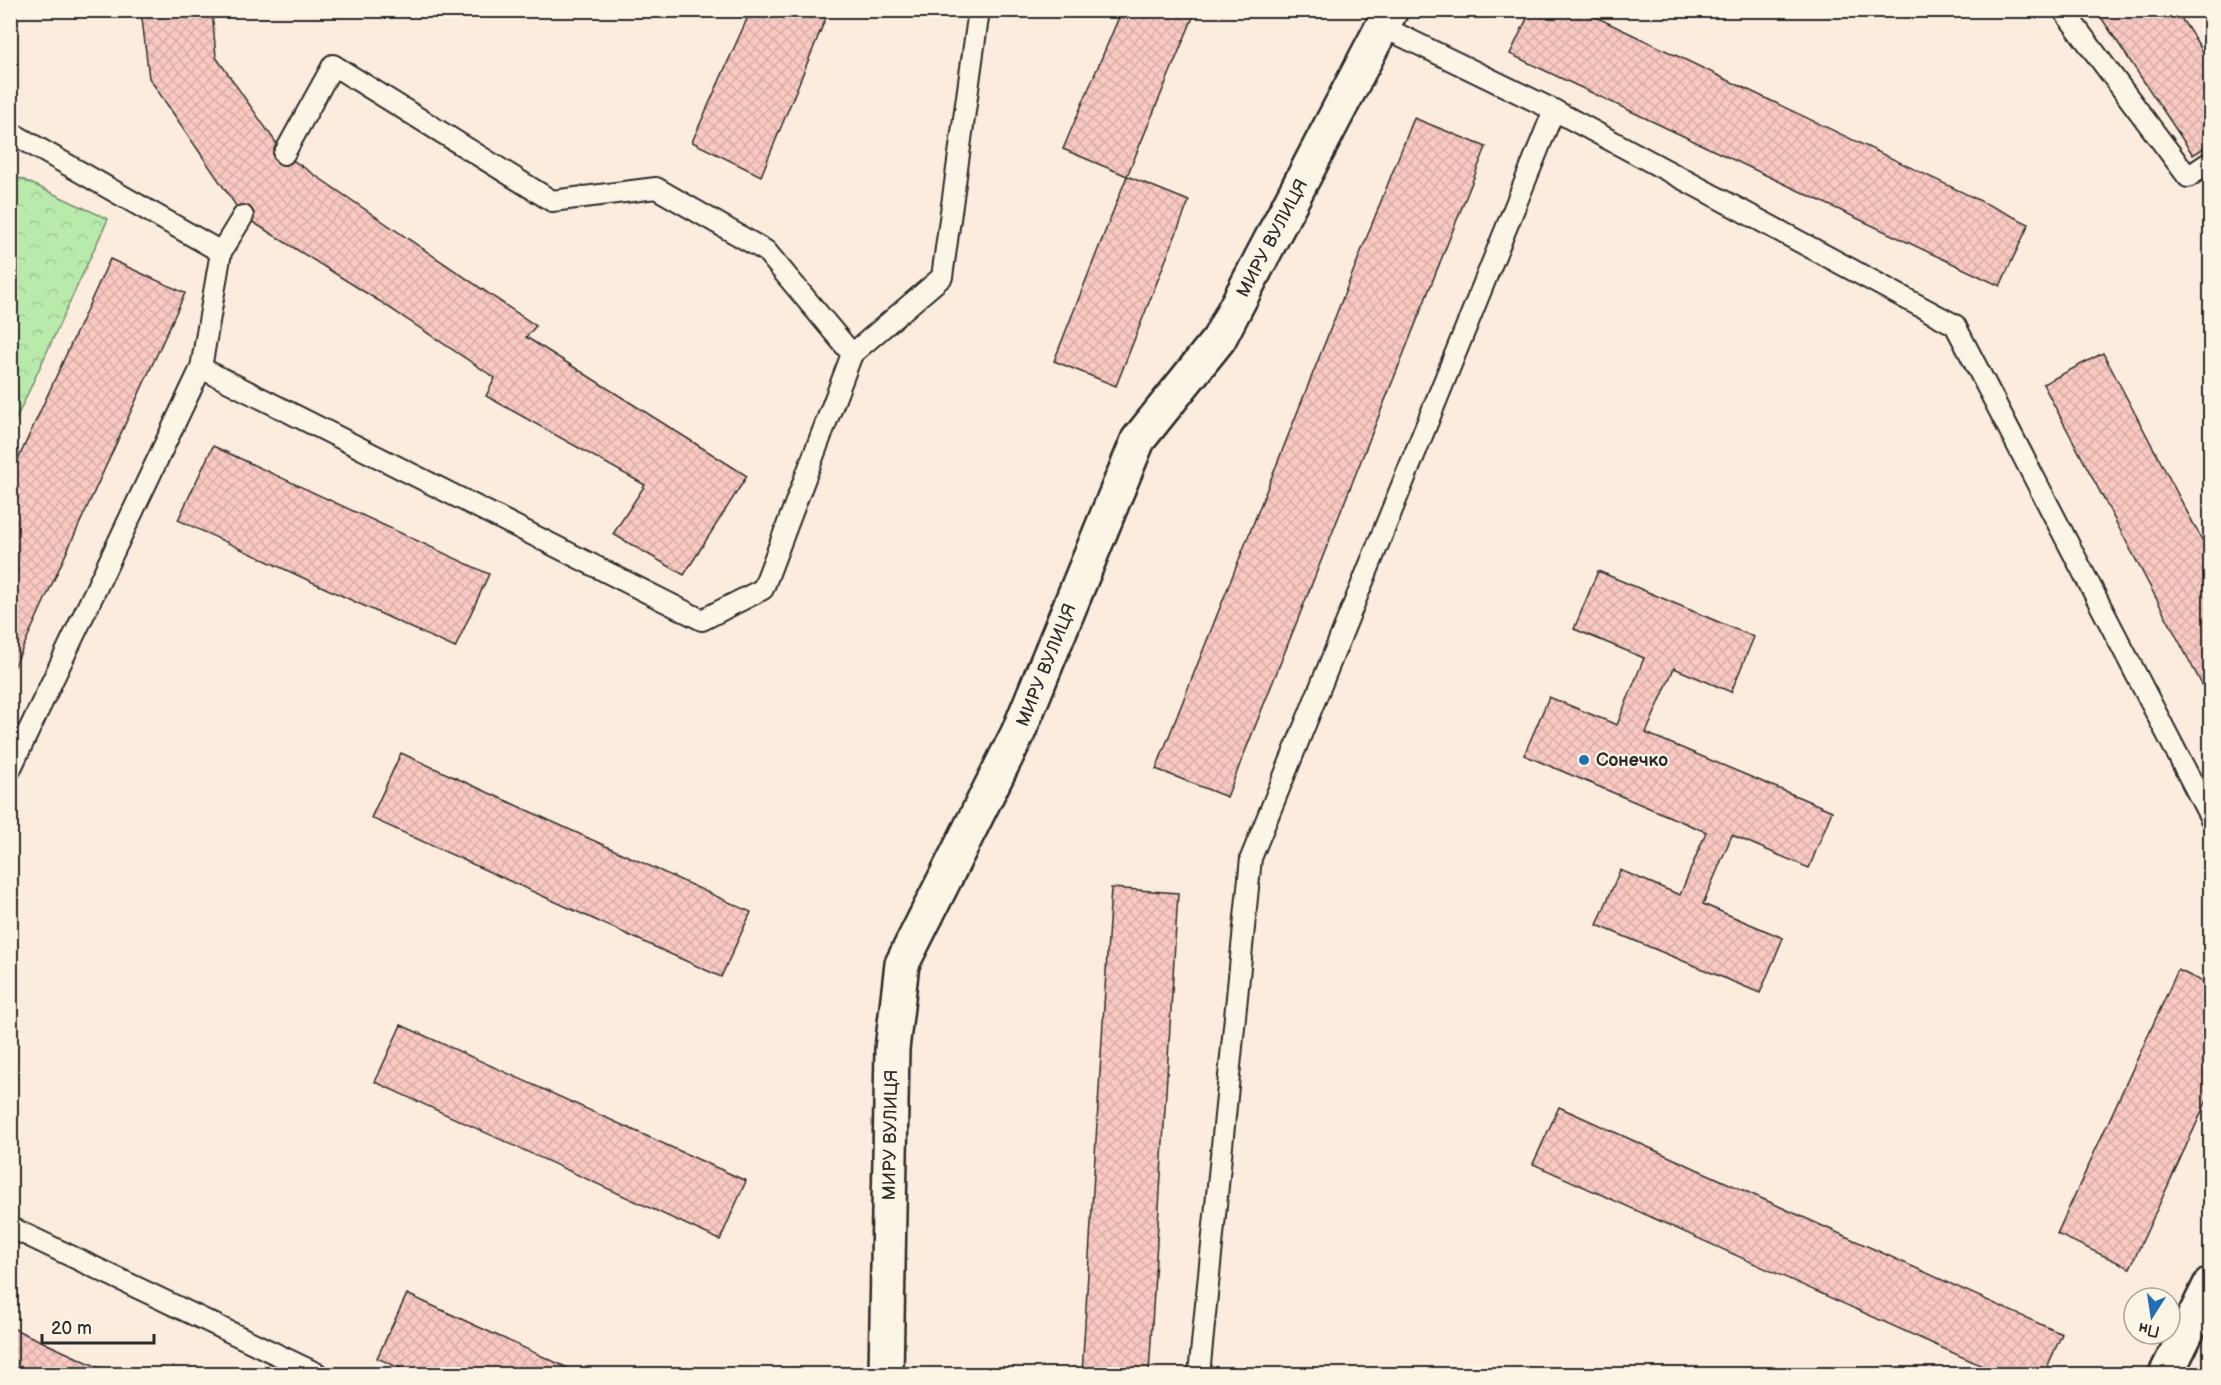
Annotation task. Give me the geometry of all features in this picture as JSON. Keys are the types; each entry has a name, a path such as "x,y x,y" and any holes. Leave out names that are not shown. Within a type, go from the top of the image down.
{"street":[{"name":"МИРУ ВУЛИЦЯ","path":"886,1374 891,1049 902,964 1018,733 1138,440 1219,339 1387,19"},
{"path":"2166,1374 2211,1285"}],"lane":[{"path":"201,368 702,620 763,589 852,354 942,277 980,10"},
{"path":"2063,10 2188,177 2211,162"},
{"path":"1387,19 1954,325 2211,817"},
{"path":"284,154 333,65 552,201 656,188 766,251 852,354"},
{"path":"1199,1374 1251,858 1554,110"},
{"path":"10,132 221,252"},
{"path":"10,770 201,368 221,252 243,216"},
{"path":"10,1227 318,1374"}],"green space":[{"path":"11,174 108,219 11,430"}],"building":[{"path":"141,10 212,10 216,57 284,154 536,326 526,337 747,476 684,575 613,534 645,485 486,396 495,378 379,301 243,216 149,78"},
{"path":"751,10 829,10 761,176 692,142"},
{"path":"1122,10 1196,10 1127,176 1063,149"},
{"path":"1531,10 1581,10 2029,224 2000,286 1510,54"},
{"path":"2096,10 2176,10 2210,62 2210,144 2193,155"},
{"path":"1414,118 1486,147 1227,797 1156,769"},
{"path":"1127,176 1189,201 1116,386 1054,361"},
{"path":"110,259 185,293 10,676 10,477"},
{"path":"2103,353 2210,555 2210,700 2043,384"},
{"path":"213,446 489,574 455,648 178,520"},
{"path":"1598,571 1754,637 1731,692 1674,668 1646,733 1832,811 1809,868 1732,835 1703,904 1783,938 1760,993 1597,925 1620,870 1680,895 1706,832 1524,755 1549,697 1617,725 1644,658 1574,629"},
{"path":"401,753 751,912 721,977 371,818"},
{"path":"1111,888 1178,893 1149,1374 1082,1374"},
{"path":"2178,970 2210,985 2210,1094 2130,1268 2057,1234"},
{"path":"401,1025 746,1181 720,1240 375,1082"},
{"path":"1559,1107 2062,1334 2044,1374 2000,1374 1533,1164"},
{"path":"407,1294 581,1374 413,1374 377,1358"},
{"path":"10,1327 113,1374 10,1374"},
{"path":"1591,1368 1604,1374 1588,1374"}],"place":[{"name":"Сонечко","path":"1584,760"}]}
